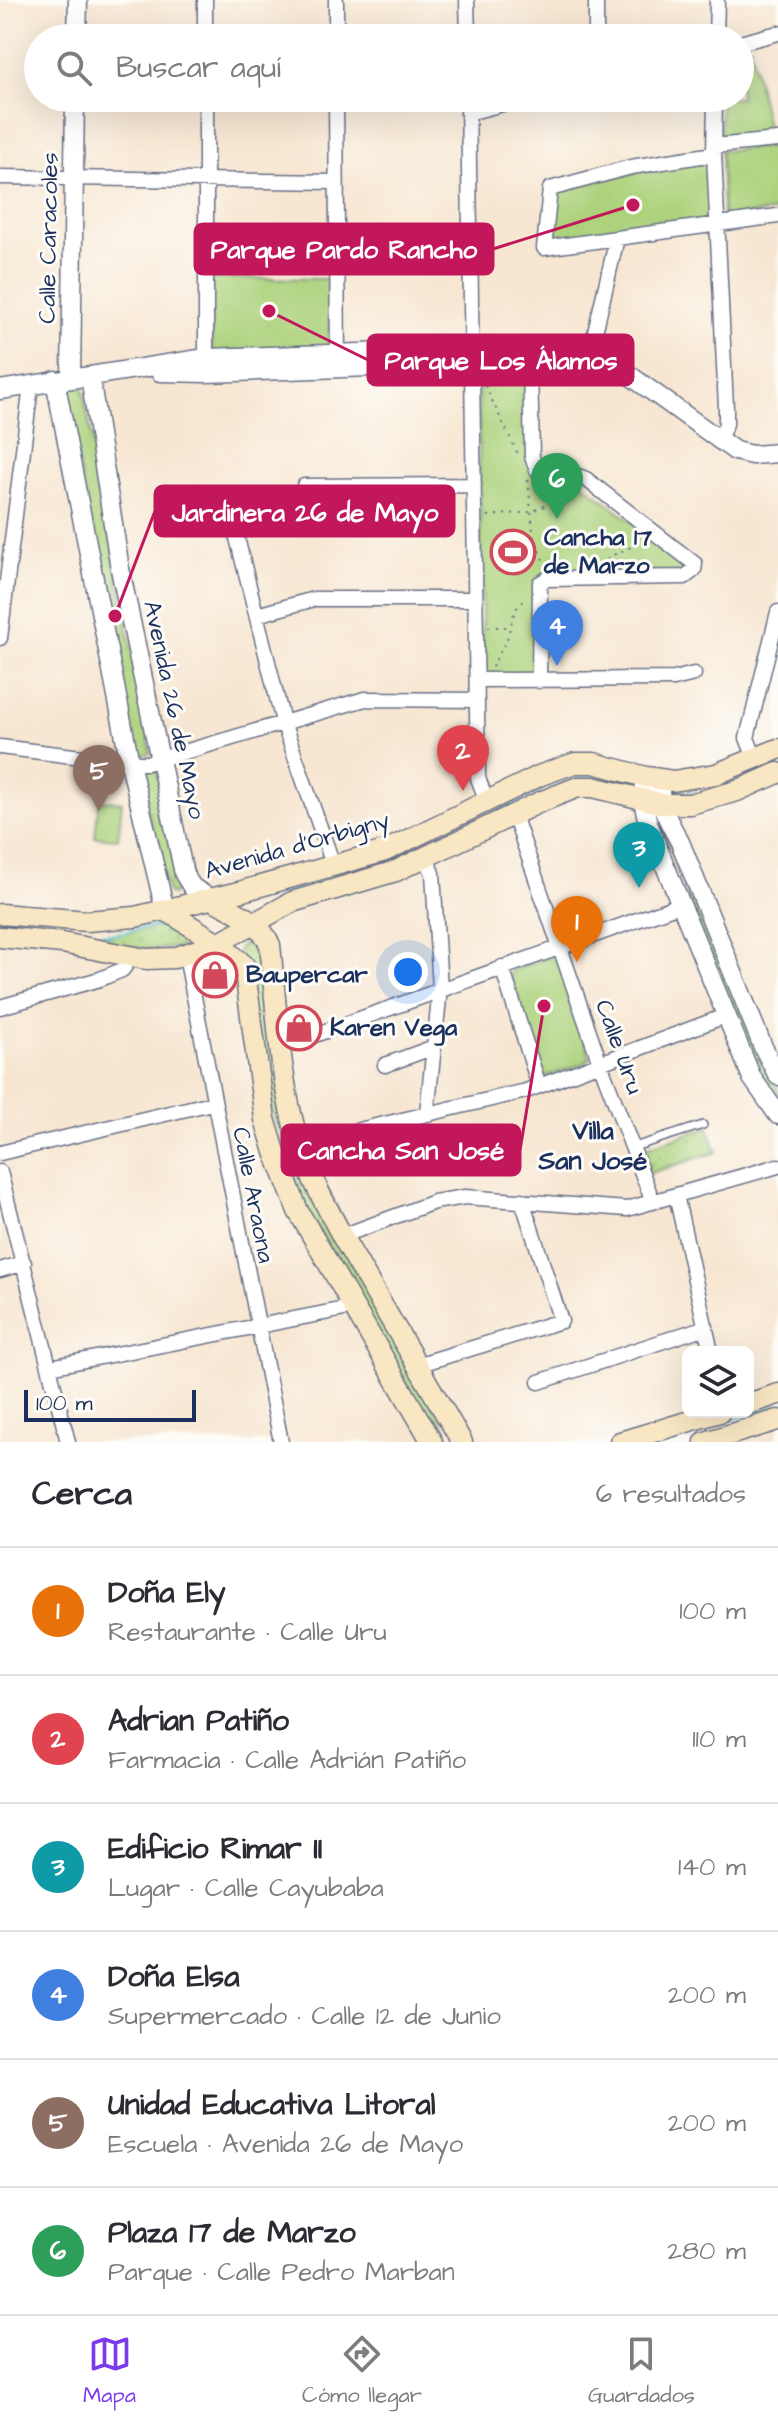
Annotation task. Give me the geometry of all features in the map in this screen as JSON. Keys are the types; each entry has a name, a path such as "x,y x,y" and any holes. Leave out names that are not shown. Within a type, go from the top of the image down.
{"main road":[{"name":"Avenida d'Orbigny","path":"0,914 102,921 165,910 334,867 409,841 541,775 575,763 604,765 653,779 688,780 716,774 778,749"},
{"name":"Avenida d'Orbigny","path":"0,937 62,943 132,957 186,956 218,943 292,902 375,878 426,858 578,787 593,787 653,802 690,804 709,800 778,773"},
{"path":"211,899 262,929 270,945 288,1100 299,1144 342,1236 462,1442"},
{"path":"165,910 240,960 247,975 260,1091 271,1141 286,1183 298,1211 432,1442"},
{"path":"754,1402 778,1394"},
{"path":"620,1442 700,1418"},
{"path":"705,1442 731,1438 778,1420"}],"street":[{"path":"77,24 78,0"},
{"path":"205,0 205,24"},
{"path":"336,0 336,24"},
{"path":"467,0 468,24"},
{"path":"596,0 596,24"},
{"path":"716,24 717,0"},
{"path":"754,39 778,33"},
{"name":"Calle Caracoles","path":"72,378 75,112"},
{"path":"206,112 206,366"},
{"path":"336,112 338,361"},
{"path":"468,112 475,599 483,677 477,700 478,778 487,802"},
{"path":"715,112 726,424 718,441"},
{"path":"778,140 631,167 550,189 544,248 778,216"},
{"path":"0,177 336,182"},
{"path":"590,354 617,238"},
{"path":"0,390 142,370 169,363 206,366 472,357 574,346 621,369 735,451 752,455 778,453"},
{"path":"472,357 530,365 574,362 590,354"},
{"path":"530,365 532,457 535,466 543,472 575,473 695,564 690,575 685,577 547,579 540,583 539,681"},
{"path":"72,378 130,763 165,910"},
{"name":"Avenida 26 de Mayo","path":"72,378 120,569 184,874 192,887 211,899"},
{"path":"0,638 31,385"},
{"path":"304,486 474,485"},
{"path":"241,504 235,530 283,722 334,867"},
{"path":"257,615 314,599 475,599"},
{"path":"755,758 747,738 778,616"},
{"path":"483,677 539,681 674,679 694,674"},
{"path":"0,747 130,763 160,760 365,699 477,700"},
{"path":"653,779 653,802 648,824 752,1078 778,1115"},
{"path":"653,802 778,1076"},
{"name":"Calle Uru","path":"514,815 600,1063 653,1202"},
{"path":"426,858 433,873 440,989 427,1113"},
{"path":"281,1047 682,904"},
{"name":"Calle Araona","path":"186,956 212,1103 281,1442"},
{"path":"0,1007 100,979 122,970 132,957"},
{"path":"502,967 539,1086"},
{"path":"299,1144 539,1086 725,1016"},
{"path":"385,1065 434,1047"},
{"path":"0,1153 212,1103"},
{"path":"342,1236 434,1202 465,1197 627,1209 778,1166"},
{"path":"0,1172 68,1442"},
{"path":"676,1195 710,1346"},
{"path":"417,1365 561,1321 522,1200"},
{"path":"0,1270 24,1263"},
{"path":"50,1367 355,1307"},
{"path":"539,1382 706,1327"}],"lane":[{"path":"634,1147 703,1125"}],"path":[{"path":"485,386 520,457"},
{"path":"527,472 534,540 549,573 547,579"},
{"path":"474,517 531,512 592,484"},
{"path":"589,578 611,556 624,549 642,542 666,540"},
{"path":"483,677 507,639 519,603 538,596"},
{"path":"476,627 510,627"}],"green space":[{"path":"754,65 769,136 720,141 721,112 754,112"},
{"path":"778,146 778,211 723,215 721,151"},
{"path":"705,160 711,215 708,221 552,240 557,195 562,191 602,179"},
{"path":"209,278 329,279 329,346 212,353"},
{"path":"478,368 526,372 531,466 574,477 689,565 684,572 547,575 532,676 486,677 483,672"},
{"path":"68,386 81,386 83,390 151,752 145,755 135,751 64,391"},
{"path":"147,767 157,769 179,888 172,895 168,894 140,777"},
{"path":"99,800 122,802 118,839 95,837"},
{"path":"659,823 665,826 770,1078 778,1089 778,1101 756,1069"},
{"path":"175,924 201,941 169,949 152,949 70,936 106,936"},
{"path":"254,934 262,948 279,1091 452,1442 440,1442 305,1207 292,1176 264,1080 238,949"},
{"path":"554,955 558,958 590,1057 584,1064 544,1077 510,975 512,970"},
{"path":"708,1127 717,1152 647,1174 638,1150"}],"waterway":[{"path":"711,788 778,762"},
{"path":"441,839 564,779 596,777 627,784"},
{"path":"676,794 696,792"},
{"path":"359,872 405,856"},
{"path":"240,904 348,875"},
{"path":"202,915 216,911"},
{"path":"0,926 115,934 169,923"},
{"path":"660,1442 778,1406"}],"place":[{"name":"Parque Pardo Rancho","path":"633,205"},
{"name":"Parque Los Álamos","path":"269,311"},
{"name":"Plaza 17 de Marzo","path":"557,519"},
{"name":"Cancha 17 de Marzo","path":"513,552"},
{"name":"Jardinera 26 de Mayo","path":"115,616"},
{"name":"Doña Elsa","path":"557,666"},
{"name":"Adrian Patiño","path":"463,791"},
{"name":"Unidad Educativa Litoral","path":"99,811"},
{"name":"Edificio Rimar II","path":"639,888"},
{"name":"Doña Ely","path":"577,962"},
{"name":"Baupercar","path":"215,975"},
{"name":"Cancha San José","path":"544,1006"},
{"name":"Karen Vega","path":"299,1028"}],"district":[{"name":"Villa San José","path":"593,1146"}]}
